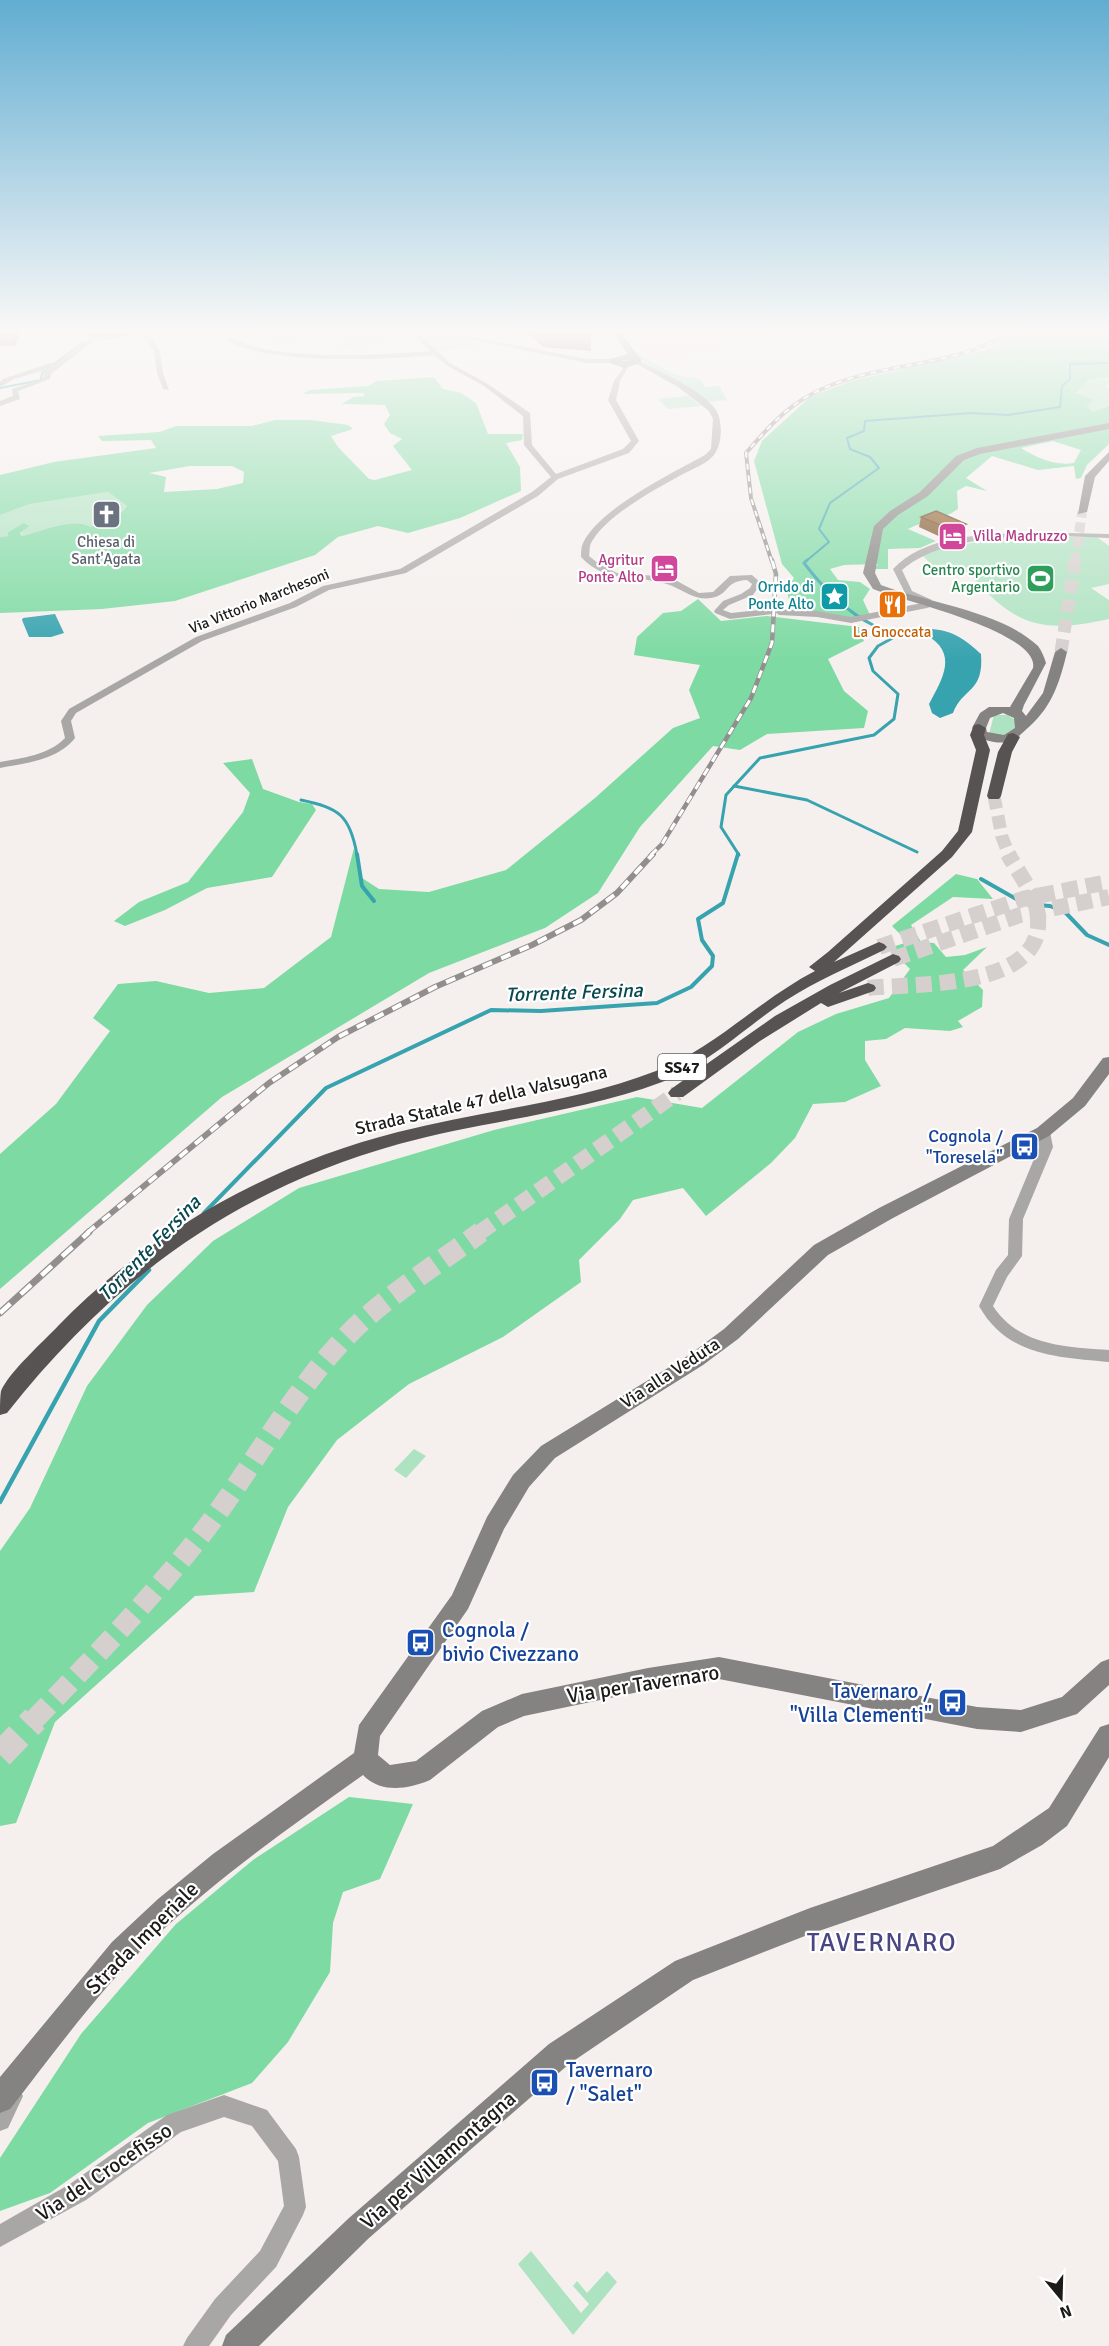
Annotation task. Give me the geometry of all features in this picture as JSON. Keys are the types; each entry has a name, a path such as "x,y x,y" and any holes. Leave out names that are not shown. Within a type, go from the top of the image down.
{"highway":[{"path":"779,999 789,986 834,955 939,862 965,832 983,750 977,735 979,728"},
{"path":"994,796 1005,752 1013,737"},
{"name":"Strada Statale 47 della Valsugana","path":"0,1407 43,1352 75,1320 140,1265 174,1241 240,1202 322,1163 366,1147 436,1129 591,1098 648,1080 697,1059 779,999 879,947"},
{"name":"SS47","path":"677,1093 726,1055 795,1010 839,984 893,960"},
{"path":"795,1010 810,1010 846,994 868,988"}],"street":[{"path":"528,442 555,477"},
{"name":"Via Vittorio Marchesoni","path":"0,765 43,754 66,743 70,732 66,721 72,711 199,639 293,605 326,588 403,571 535,494 555,477 619,454 633,442"},
{"path":"716,442 716,449 708,457 610,515 586,546 585,557 619,576 666,580 696,595 718,593 733,578 749,577 758,583 753,592 722,606 718,611 730,616 789,612 856,620 933,606 940,607 937,603 909,593 899,574 898,567 906,558 926,549 1009,536 1109,536"},
{"path":"1028,442 966,455 915,502 882,523 875,534 869,573 872,582 885,591 1003,629 1026,642 1036,652 1041,661 1039,670 1018,712 1013,737 1002,739 988,737 979,728 984,714 996,709 1018,712 1037,715 1054,684 1061,652"},
{"path":"1082,512 1090,476 1109,455"},
{"name":"Via alla Veduta","path":"365,1759 368,1733 459,1602 495,1524 521,1481 548,1452 578,1431 696,1360 731,1334 821,1250 885,1213 1043,1132 1079,1102 1109,1062"},
{"path":"1043,1132 1046,1147 1016,1219 1015,1256 1001,1274 986,1306 991,1317 1016,1337 1033,1345 1053,1351 1109,1356"},
{"name":"Via per Tavernaro","path":"365,1759 379,1774 390,1777 421,1772 490,1719 522,1705 648,1679 719,1668 977,1718 1021,1721 1069,1706 1109,1670"},
{"name":"Via per Villamontagna","path":"237,2346 359,2228 559,2054 684,1970 810,1921 999,1856 1033,1836 1058,1817 1109,1735"},
{"name":"Strada Imperiale","path":"0,2099 139,1934 206,1874 365,1759"},
{"path":"0,2120 29,2062"},
{"name":"Via del Crocefisso","path":"0,2236 78,2192 175,2123 224,2106 259,2118 288,2157 294,2207 268,2259 223,2307 195,2346"}],"green space":[{"path":"153,442 335,442 369,479 375,480 412,470 393,446 398,442 509,442 506,443 520,467 521,491 460,518 408,533 378,526 338,537 315,555 175,601 102,609 0,613 0,537 8,536 7,533 24,523 29,526 20,533 22,536 66,524 96,526 115,517 127,506 108,492 30,504 0,515 0,475 54,462 156,448","holes":["190,466 232,466 244,472 243,483 217,489 164,492 166,477 149,473"]},
{"path":"761,442 1046,442 1021,448 1046,460 1067,464 1074,463 1081,450 1058,442 1109,442 1087,465 1081,478 1076,479 1074,466 1038,470 992,456 966,478 987,491 966,486 957,491 958,509 946,516 908,529 936,541 920,548 888,549 888,569 874,569 878,564 844,565 830,569 838,580 860,582 870,589 863,600 870,615 851,619 790,606 787,590 794,578 782,564 754,461"},
{"path":"108,492 127,506 115,517 101,524 90,528 83,525 66,524 22,536 20,527 7,533 8,536 0,537 0,515 30,504"},
{"name":"Centro sportivo Argentario","path":"1008,537 1097,537 1109,546 1109,584 1091,588 1109,600 1109,619 1065,626 1030,621 1015,615 1000,604 968,572 939,573 923,556 936,549"},
{"path":"698,599 721,621 767,616 859,627 864,641 828,659 844,691 868,711 864,728 767,734 740,750 713,746 640,827 598,893 545,928 429,973 222,1097 0,1289 0,1154 56,1104 110,1031 93,1018 118,984 156,981 209,993 264,988 331,937 354,848 362,878 379,889 429,892 506,870 595,798 673,728 700,718 689,690 700,665 634,655 637,637 663,613 681,611"},
{"path":"994,715 1007,715 1016,720 1016,729 1005,737 989,734"},
{"path":"252,759 263,789 299,802 312,804 316,810 272,877 207,888 165,910 125,926 114,921 139,902 188,882 243,812 250,793 223,763"},
{"path":"956,874 977,879 993,899 953,897 911,925 921,942 934,943 946,957 965,955 987,947 963,970 983,990 982,1007 958,1021 963,1027 950,1031 905,1028 886,1039 865,1041 865,1060 881,1086 845,1102 813,1104 795,1138 771,1163 706,1216 683,1188 633,1200 620,1219 579,1260 581,1282 503,1337 409,1384 337,1440 288,1507 254,1592 195,1596 55,1722 16,1823 0,1826 0,1551 30,1508 87,1386 147,1305 213,1241 299,1188 494,1130 637,1097 702,1108 798,1032 836,1014 889,998 910,969 889,948 908,942 892,926"},
{"path":"414,1449 426,1456 406,1478 394,1470"},
{"path":"349,1797 413,1804 380,1879 343,1892 333,1923 330,1972 288,2042 252,2083 148,2123 50,2193 0,2211 0,2158 81,2034 176,1924 253,1860"},
{"path":"531,2251 581,2313 589,2304 573,2286 577,2281 587,2293 607,2271 617,2282 573,2335 518,2264"}],"water":[{"path":"55,614 64,633 51,637 29,637 23,618"},
{"path":"932,629 959,637 981,654 981,667 976,683 962,698 953,713 940,718 932,713 929,704 943,675 945,658 936,641 925,634"}],"building":[{"path":"936,511 966,524 947,528 921,517"}],"waterway":[{"name":"Torrente Fersina","path":"805,562 829,542 819,529 830,503 879,468 870,457 850,449 848,442"},
{"name":"Torrente Fersina","path":"734,786 760,758 874,735 894,719 898,694 873,671 869,658 878,646 900,634 873,625 844,606 811,572 805,562"},
{"path":"734,786 807,800 917,852"},
{"name":"Torrente Fersina","path":"734,786 726,795 721,827 739,855"},
{"path":"301,800 325,806 341,816 351,831 357,855"},
{"path":"357,854 362,886 374,901"},
{"name":"Torrente Fersina","path":"204,1213 326,1088 491,1010 541,1011 657,1003 691,987 712,966 713,956 702,940 698,919 723,903 738,854"},
{"name":"Strada Statale 47 della Valsugana","path":"981,879 1025,904 1050,906 1065,912 1087,935 1109,945"},
{"name":"Torrente Fersina","path":"0,1502 99,1321 149,1270"}],"tunnel":[{"path":"1075,562 1082,512"},
{"path":"1061,652 1075,560"},
{"path":"994,796 1002,837 1009,855"},
{"path":"1008,854 1032,897"},
{"path":"1032,897 1109,882"},
{"path":"879,947 1032,897"},
{"path":"1032,897 1037,912"},
{"path":"1037,912 1109,897"},
{"path":"868,988 947,982 1003,969 1024,956 1036,937 1037,912"},
{"path":"893,959 1020,915 1037,912"},
{"path":"479,1233 677,1093"},
{"path":"34,1720 120,1630 182,1559 219,1511 304,1387 342,1341 391,1297 481,1232"},
{"path":"0,1755 35,1719"}],"railway":[{"path":"755,442 746,453 751,498 772,562"},
{"path":"651,855 662,844 751,698 772,643 776,574 772,560"},
{"path":"87,1233 269,1083 338,1037 435,987 532,945 581,920 617,893 653,854"},
{"path":"0,1313 89,1232"}],"place":[{"name":"Chiesa di Sant'Agata","path":"106,515"},
{"name":"Villa Madruzzo","path":"952,536"},
{"name":"Agritur Ponte Alto","path":"665,569"},
{"name":"Centro sportivo Argentario","path":"1041,579"},
{"name":"Orrido di Ponte Alto","path":"835,596"},
{"name":"La Gnoccata","path":"892,605"},
{"name":"Cognola / \"Toresela\"","path":"1024,1146"},
{"name":"Cognola / bivio Civezzano","path":"421,1642"},
{"name":"Tavernaro / \"Villa Clementi\"","path":"953,1703"},
{"name":"Tavernaro / \"Salet\"","path":"545,2082"}],"district":[{"name":"TAVERNARO","path":"882,1942"}]}
